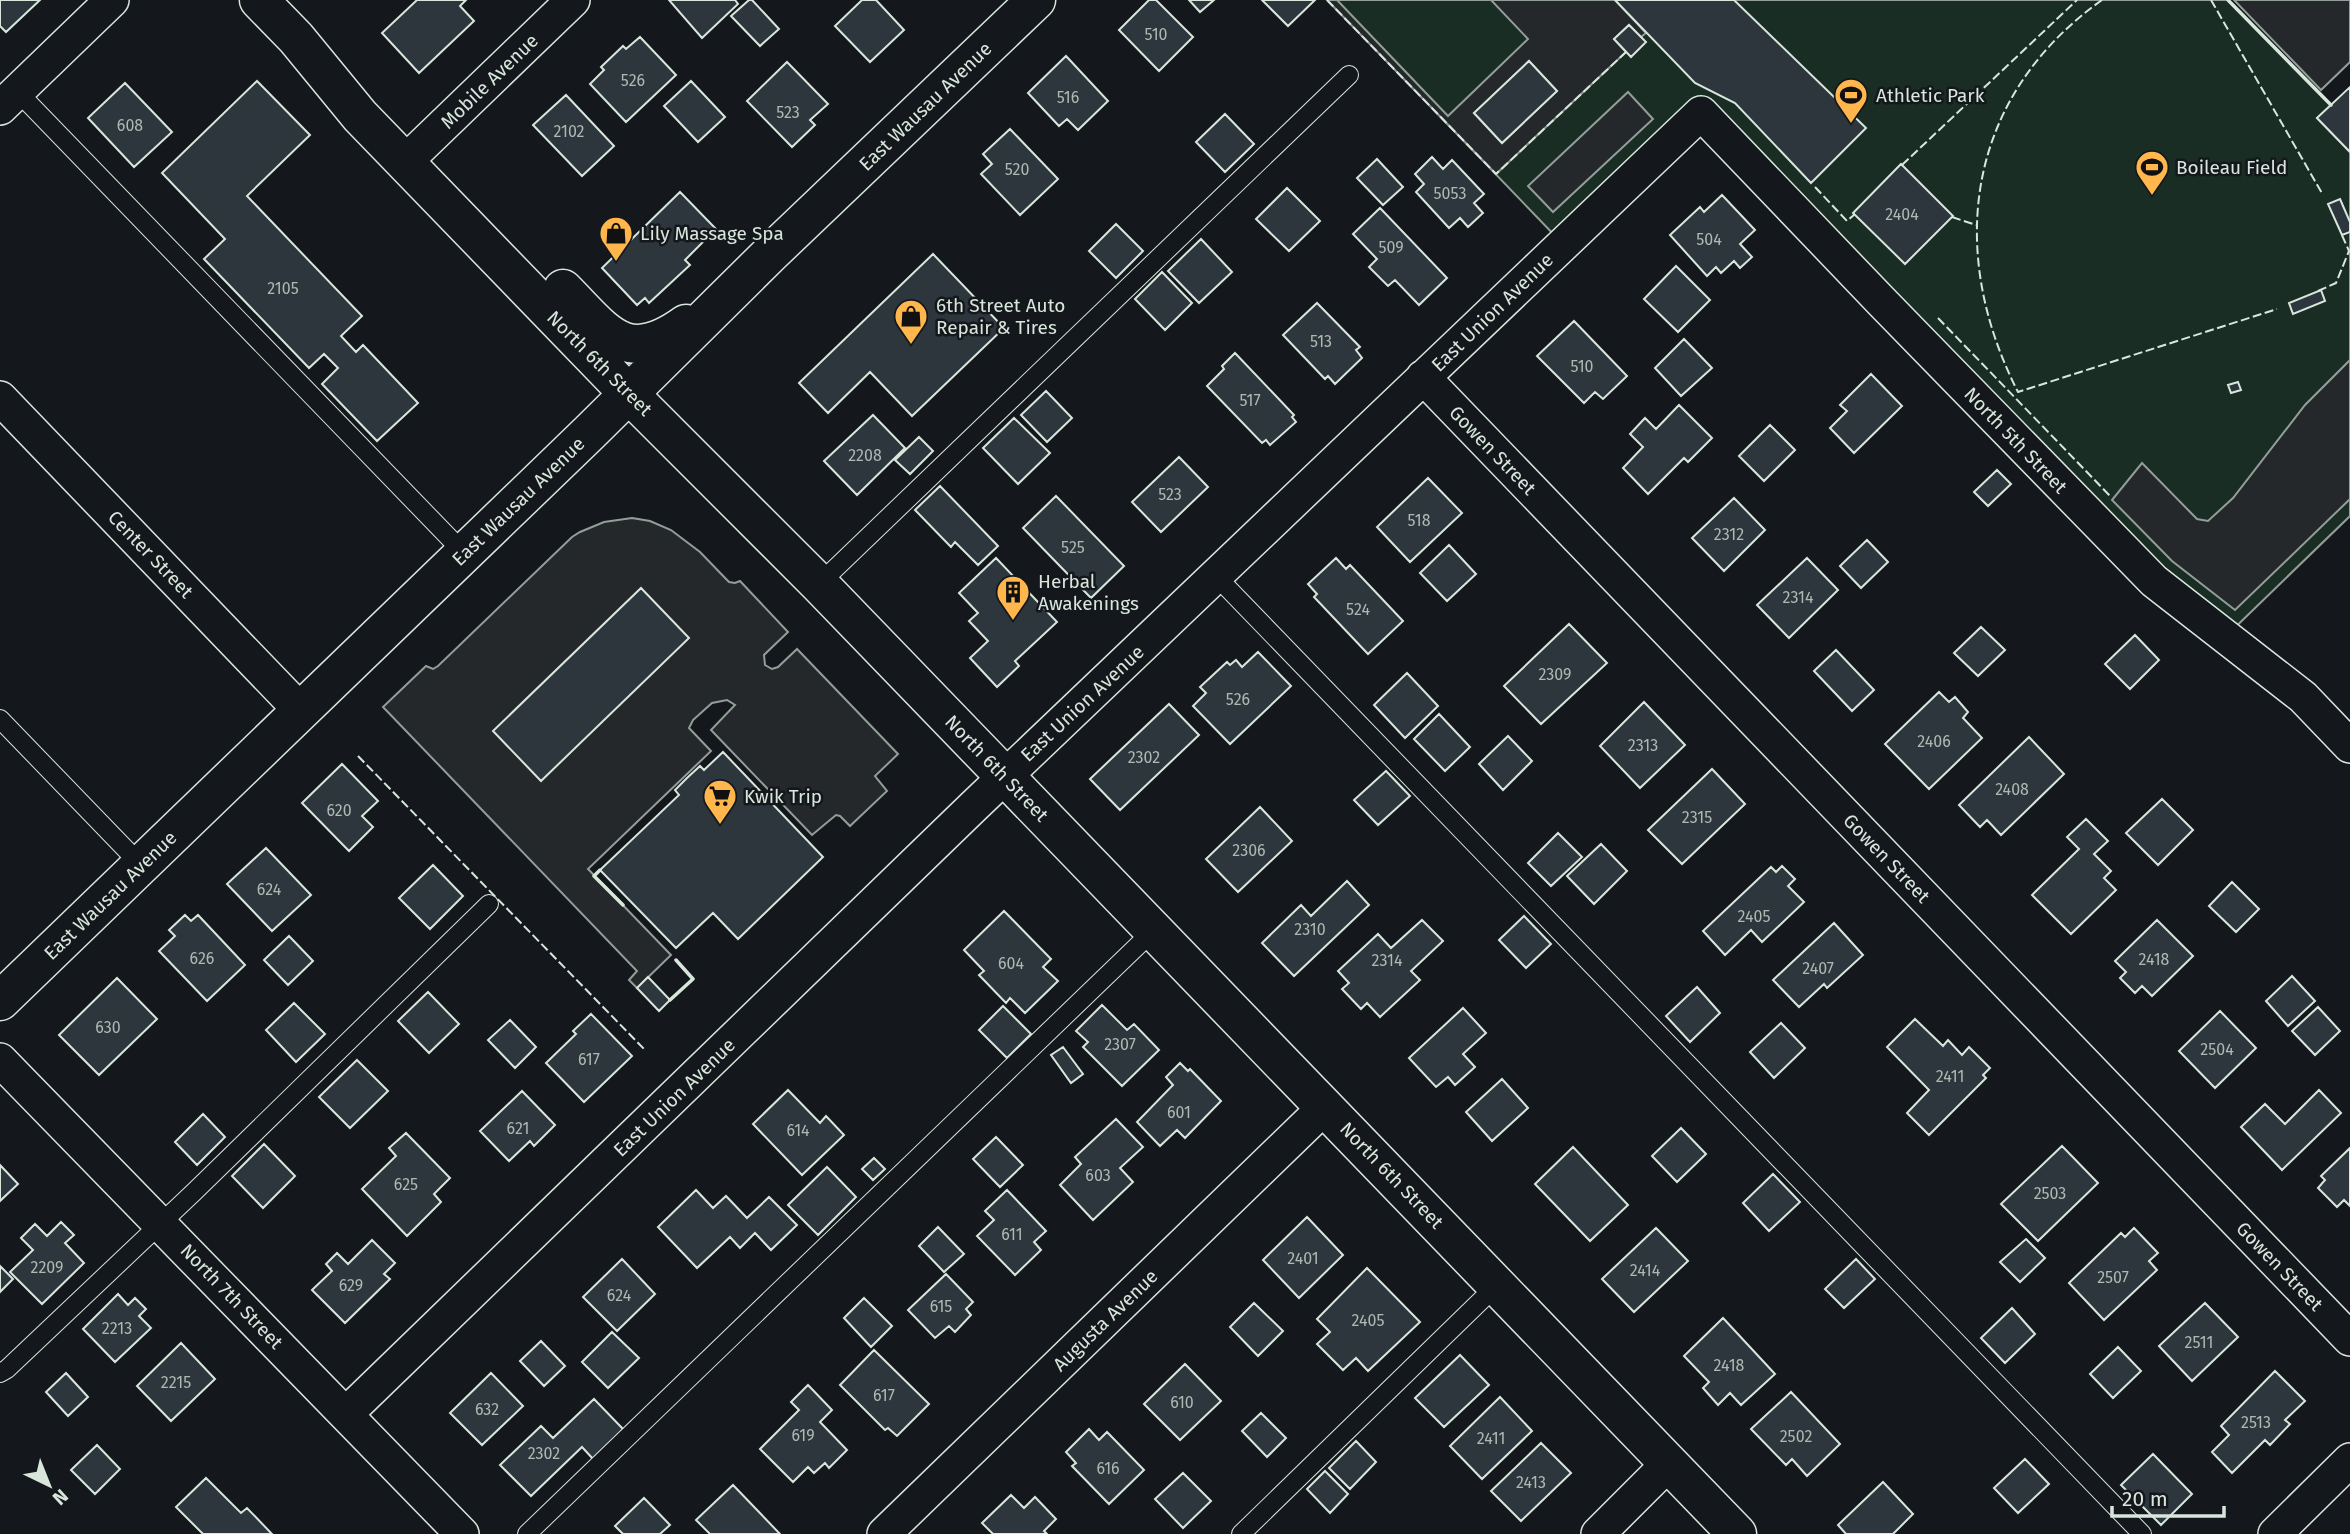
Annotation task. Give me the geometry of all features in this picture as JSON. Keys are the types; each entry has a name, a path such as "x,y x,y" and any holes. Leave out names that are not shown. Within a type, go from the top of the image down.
{"main road":[{"name":"North 6th Street","path":"259,0 296,38 360,116 1326,1106 1737,1534"},
{"path":"941,90 1017,0"},
{"name":"East Wausau Avenue","path":"0,1001 629,394 771,253 1036,0"},
{"path":"405,162 459,187 496,220 598,323 624,344 643,345 666,339 710,306 771,253"}],"street":[{"path":"9,100 112,0"},
{"name":"Mobile Avenue","path":"405,162 573,0"},
{"name":"East Union Avenue","path":"346,1414 1005,776 1701,113"},
{"name":"North 5th Street","path":"1701,113 2154,581 2303,697 2350,746"},
{"name":"Gowen Street","path":"1423,377 2350,1339"},
{"name":"Center Street","path":"0,398 301,711"},
{"name":"North 7th Street","path":"0,1060 462,1534"},
{"name":"Augusta Avenue","path":"884,1534 1326,1106"},
{"path":"2275,1534 2350,1460"},
{"path":"1598,1534 1669,1463"}],"lane":[{"path":"819,584 1349,75"},
{"path":"9,100 464,553"},
{"path":"1216,576 2142,1534"},
{"path":"0,719 141,865"},
{"path":"0,1373 161,1223 489,904"},
{"path":"527,1534 1154,930"},
{"path":"1241,1534 1497,1285"}],"green space":[{"path":"1328,0 2228,0 2331,105 2317,118 2350,152 2350,516 2222,640 1701,107 1560,241"}],"shaded area":[{"path":"1327,0 1337,0 1448,116 1528,39 1491,0 1615,0 1646,33 1641,37 1629,25 1614,39 1626,52 1496,174","holes":["1529,61 1557,91 1502,143 1474,113"]},
{"path":"2234,0 2350,0 2350,62 2321,90"},
{"path":"1628,92 1653,119 1553,212 1528,186"},
{"path":"2350,360 2350,499 2235,610 2172,561 2112,500 2142,463 2197,519 2208,521 2233,498 2305,405"},
{"path":"632,518 650,521 671,530 700,552 729,582 740,581 788,632 764,655 765,665 772,669 778,667 797,649 898,754 875,776 887,791 850,826 836,815 812,835 711,730 735,705 727,700 712,703 693,720 689,728 711,751 588,869 671,955 637,988 629,980 637,971 383,707 426,666 433,669 438,666 572,537 604,522"}],"building":[{"path":"0,0 40,0 6,32 0,26"},
{"path":"417,0 466,0 460,6 474,21 419,73 382,33"},
{"path":"669,0 735,0 738,4 702,38"},
{"path":"749,0 779,29 760,46 731,16"},
{"path":"862,0 876,0 904,30 870,62 835,26"},
{"path":"1149,0 1156,0 1193,37 1159,71 1119,30"},
{"path":"1189,0 1214,0 1200,12"},
{"path":"1262,0 1315,0 1288,26"},
{"path":"1615,0 1734,0 1866,128 1811,183 1735,103 1695,83"},
{"path":"1629,25 1646,42 1631,57 1614,39"},
{"path":"640,37 676,75 626,122 590,84 604,70 601,67 623,46 626,49"},
{"path":"1066,56 1108,101 1078,130 1067,119 1059,126 1028,93"},
{"path":"1529,61 1557,91 1502,143 1474,113"},
{"path":"787,62 828,104 810,120 815,125 792,147 747,101"},
{"path":"257,81 310,135 247,196 362,316 341,336 356,352 363,345 418,403 377,441 322,384 338,368 324,354 309,368 204,259 225,239 162,173"},
{"path":"691,81 725,117 698,142 664,106"},
{"path":"125,83 172,132 134,167 88,118"},
{"path":"2350,87 2350,152 2317,118"},
{"path":"566,95 614,146 582,176 533,125"},
{"path":"1225,114 1254,144 1225,172 1196,142"},
{"path":"1010,129 1058,179 1020,215 981,174 992,164 983,154"},
{"path":"1432,157 1443,169 1452,160 1484,194 1474,203 1483,213 1468,227 1460,218 1449,228 1416,192 1424,184 1415,174"},
{"path":"1377,159 1403,187 1383,205 1357,178"},
{"path":"1901,164 1953,216 1905,264 1853,213"},
{"path":"1287,188 1320,221 1289,251 1256,219"},
{"path":"680,192 716,229 685,260 690,265 649,303 645,298 637,305 602,268"},
{"path":"1722,195 1755,230 1740,244 1752,257 1740,268 1734,261 1721,273 1716,267 1707,276 1670,235 1700,207 1704,212"},
{"path":"2340,199 2350,222 2350,232 2342,235 2328,204"},
{"path":"1380,208 1447,278 1419,305 1395,280 1388,286 1369,267 1377,259 1353,234"},
{"path":"1116,224 1143,251 1116,278 1089,251"},
{"path":"1201,239 1232,272 1199,303 1168,271"},
{"name":"6th Street Auto Repair & Tires","path":"933,254 1004,328 912,416 870,372 828,413 799,383"},
{"path":"1676,266 1710,300 1678,332 1644,299"},
{"path":"1162,272 1192,303 1165,330 1135,299"},
{"path":"2321,290 2325,301 2293,314 2289,303"},
{"path":"1317,303 1360,347 1356,350 1362,358 1335,384 1328,376 1325,379 1283,335"},
{"path":"1574,321 1627,376 1603,399 1595,392 1584,403 1537,356"},
{"path":"1684,339 1712,368 1681,396 1655,368"},
{"path":"1235,353 1294,415 1292,417 1296,422 1270,445 1266,440 1262,443 1207,386"},
{"path":"1871,374 1902,406 1854,453 1830,428 1847,411 1840,405"},
{"path":"2238,382 2241,390 2231,393 2228,385"},
{"path":"1046,391 1072,418 1047,442 1021,415"},
{"path":"1679,405 1712,438 1688,462 1684,458 1648,494 1623,468 1643,447 1630,434 1645,418 1656,429"},
{"path":"873,415 905,448 857,495 824,461"},
{"path":"1014,418 1050,453 1018,484 983,448"},
{"path":"1770,425 1795,450 1764,481 1739,456"},
{"path":"919,437 933,451 910,474 895,460"},
{"path":"1179,457 1208,487 1161,532 1132,502"},
{"path":"1997,470 2011,484 1988,506 1974,492"},
{"path":"1428,478 1462,513 1410,562 1377,527"},
{"path":"940,486 998,546 978,565 955,542 951,547 915,510"},
{"path":"1056,496 1124,566 1091,598 1023,528"},
{"path":"1734,498 1765,530 1724,571 1692,538"},
{"path":"1867,540 1888,562 1861,588 1840,566"},
{"path":"1449,545 1476,574 1447,601 1420,573"},
{"name":"Herbal Awakenings","path":"996,558 1057,622 1015,661 1019,666 997,687 970,658 988,641 969,621 978,613 959,593"},
{"path":"1336,558 1346,569 1350,565 1403,621 1368,654 1314,597 1317,594 1308,584"},
{"path":"1807,558 1838,590 1789,638 1757,605"},
{"path":"641,588 689,638 541,781 493,731"},
{"path":"1569,624 1607,663 1541,724 1504,686"},
{"path":"1981,627 2005,650 1978,676 1954,653"},
{"path":"2135,635 2159,660 2130,689 2105,664"},
{"path":"1836,650 1874,690 1852,711 1814,671"},
{"path":"1258,652 1291,686 1230,744 1193,706 1206,693 1200,687 1227,662 1230,665 1236,660 1242,667"},
{"path":"1407,673 1438,706 1405,738 1374,705"},
{"path":"1939,692 1949,702 1955,697 1968,712 1963,718 1982,738 1929,789 1885,744"},
{"path":"1644,702 1685,745 1640,788 1600,746"},
{"path":"1169,704 1199,735 1120,810 1090,779"},
{"path":"1439,714 1470,747 1445,771 1414,739"},
{"path":"1508,736 1532,761 1503,790 1479,764"},
{"path":"2029,737 2064,774 2001,835 1987,820 1980,827 1959,805"},
{"name":"Kwik Trip","path":"723,752 823,857 738,939 713,913 676,948 600,870 679,795 675,790 687,778 700,766 704,770"},
{"path":"342,764 378,801 362,816 373,827 349,851 302,803"},
{"path":"1712,769 1745,804 1682,864 1648,830"},
{"path":"1386,771 1410,796 1378,825 1354,800"},
{"path":"2162,799 2193,830 2158,865 2126,833"},
{"path":"1260,807 1292,841 1238,892 1206,859"},
{"path":"2086,819 2108,841 2094,854 2111,871 2104,878 2116,890 2071,934 2032,895 2079,849 2067,837"},
{"path":"1558,833 1582,857 1551,886 1528,863"},
{"path":"1601,844 1627,871 1594,904 1567,876"},
{"path":"266,848 311,895 272,931 227,884"},
{"path":"433,865 463,896 430,929 399,898"},
{"path":"1782,866 1795,879 1788,886 1804,902 1762,942 1751,930 1725,955 1703,931 1771,867 1776,872"},
{"path":"1347,881 1369,905 1294,976 1262,943 1301,905 1311,916"},
{"path":"2232,882 2259,909 2236,932 2209,906"},
{"path":"1004,911 1051,959 1043,967 1058,981 1025,1013 1010,998 1006,1003 979,975 984,971 964,950"},
{"path":"185,915 191,921 198,915 245,965 207,1001 159,951 175,936 169,930"},
{"path":"1524,916 1551,944 1526,968 1499,940"},
{"path":"1422,920 1443,941 1411,971 1420,980 1380,1017 1367,1003 1361,1009 1342,989 1349,983 1338,971 1378,934 1391,948"},
{"path":"2157,920 2193,956 2152,996 2142,986 2135,993 2120,978 2126,972 2115,961"},
{"path":"1834,923 1863,955 1827,988 1824,984 1799,1007 1773,980"},
{"path":"289,936 313,961 288,985 264,960"},
{"path":"2292,976 2315,1001 2288,1026 2266,1001"},
{"path":"648,977 670,1000 659,1011 637,988"},
{"path":"117,978 157,1019 99,1075 59,1035"},
{"path":"1697,987 1720,1013 1690,1042 1666,1016"},
{"path":"428,992 459,1024 429,1053 398,1021"},
{"path":"294,1003 325,1034 296,1062 266,1030"},
{"path":"1102,1005 1127,1030 1134,1024 1159,1050 1122,1086 1083,1047 1088,1042 1076,1031"},
{"path":"1003,1006 1031,1034 1007,1058 979,1030"},
{"path":"2318,1007 2340,1031 2315,1055 2292,1031"},
{"path":"1463,1008 1486,1033 1463,1054 1475,1067 1455,1085 1448,1077 1436,1087 1409,1058"},
{"path":"2220,1011 2256,1048 2215,1088 2179,1051"},
{"path":"591,1014 632,1056 584,1102 546,1063 576,1034 573,1031"},
{"path":"1915,1019 1943,1046 1948,1040 1962,1055 1969,1047 1990,1068 1983,1075 1986,1078 1929,1135 1907,1113 1929,1090 1887,1047"},
{"path":"510,1020 536,1047 515,1068 488,1040"},
{"path":"1781,1023 1805,1048 1774,1078 1750,1052"},
{"path":"1063,1047 1083,1074 1071,1083 1051,1055"},
{"path":"357,1060 388,1091 350,1128 319,1097"},
{"path":"1180,1063 1188,1071 1190,1069 1221,1101 1185,1138 1177,1130 1160,1146 1137,1122 1173,1085 1166,1077"},
{"path":"1502,1079 1528,1108 1492,1141 1466,1112"},
{"path":"788,1090 820,1123 826,1116 844,1135 802,1175 753,1124"},
{"path":"2319,1090 2341,1113 2282,1170 2241,1127 2265,1104 2285,1124"},
{"path":"522,1091 555,1125 534,1146 530,1141 509,1161 480,1131"},
{"path":"203,1114 225,1137 197,1165 175,1142"},
{"path":"1116,1119 1143,1147 1120,1168 1133,1182 1093,1220 1060,1185 1081,1164 1075,1157"},
{"path":"1681,1128 1706,1154 1677,1182 1652,1156"},
{"path":"406,1133 450,1178 434,1194 441,1202 407,1236 362,1189 396,1156 389,1148"},
{"path":"996,1137 1023,1165 1000,1187 973,1159"},
{"path":"264,1144 295,1176 263,1208 232,1176"},
{"path":"2062,1146 2098,1183 2038,1241 2001,1204"},
{"path":"1573,1147 1628,1205 1590,1241 1535,1184"},
{"path":"2350,1148 2350,1206 2344,1200 2337,1207 2318,1188 2325,1180 2321,1176"},
{"path":"874,1158 885,1169 873,1180 862,1169"},
{"path":"0,1165 18,1184 0,1201"},
{"path":"827,1167 856,1197 818,1235 788,1205"},
{"path":"1773,1174 1800,1202 1769,1231 1743,1203"},
{"path":"696,1190 713,1208 726,1196 747,1218 769,1197 797,1225 771,1250 755,1233 740,1248 730,1237 697,1268 658,1227"},
{"path":"1007,1190 1046,1231 1034,1242 1041,1250 1015,1275 977,1236 994,1220 985,1211"},
{"path":"1307,1217 1343,1255 1299,1298 1263,1260"},
{"path":"61,1222 74,1235 65,1243 84,1263 42,1304 10,1272 33,1250 21,1238 35,1224 47,1236"},
{"path":"938,1227 964,1254 944,1272 919,1246"},
{"path":"1656,1228 1688,1261 1634,1312 1602,1279"},
{"path":"2134,1228 2158,1253 2149,1261 2157,1270 2104,1320 2069,1283 2121,1233 2125,1237"},
{"path":"2026,1239 2045,1258 2020,1282 2000,1262"},
{"path":"372,1240 395,1263 384,1274 390,1279 345,1323 312,1290 332,1271 326,1264 337,1253 348,1264"},
{"path":"622,1259 655,1294 617,1331 583,1297"},
{"path":"1856,1259 1875,1279 1844,1308 1825,1289"},
{"path":"0,1266 13,1279 0,1292"},
{"path":"1367,1268 1420,1322 1368,1371 1356,1358 1343,1370 1317,1344 1330,1332 1317,1319"},
{"path":"946,1274 973,1302 966,1309 971,1315 955,1332 949,1326 935,1338 908,1310"},
{"path":"118,1294 128,1305 135,1298 146,1309 139,1316 151,1328 115,1362 83,1329"},
{"path":"864,1298 892,1326 871,1347 844,1318"},
{"path":"1254,1303 1283,1331 1258,1356 1230,1327"},
{"path":"2205,1303 2238,1337 2192,1381 2159,1346"},
{"path":"2012,1308 2035,1334 2005,1363 1981,1338"},
{"path":"1723,1318 1775,1374 1741,1405 1730,1393 1718,1405 1703,1388 1709,1382 1684,1356"},
{"path":"612,1332 639,1358 608,1388 582,1362"},
{"path":"541,1341 565,1366 544,1386 520,1361"},
{"path":"181,1343 215,1379 171,1421 137,1386"},
{"path":"2118,1347 2141,1371 2113,1398 2090,1374"},
{"path":"874,1350 929,1404 897,1436 888,1428 885,1430 840,1385"},
{"path":"1460,1355 1489,1385 1444,1427 1415,1398"},
{"path":"1185,1364 1221,1401 1180,1440 1144,1404"},
{"path":"2275,1371 2305,1401 2285,1420 2290,1424 2270,1445 2265,1440 2232,1473 2212,1452 2229,1435 2221,1426"},
{"path":"66,1373 88,1397 68,1416 46,1392"},
{"path":"491,1373 523,1406 482,1445 450,1413"},
{"path":"808,1385 832,1410 820,1422 847,1450 829,1468 825,1463 814,1473 808,1467 793,1482 760,1449 799,1410 791,1402"},
{"path":"1791,1392 1840,1444 1807,1476 1792,1459 1786,1465 1751,1429"},
{"path":"1500,1397 1532,1431 1482,1479 1450,1446"},
{"path":"594,1399 624,1430 594,1460 582,1447 531,1496 500,1465 541,1426 553,1438"},
{"path":"1261,1413 1286,1438 1267,1457 1242,1431"},
{"path":"1089,1429 1099,1440 1107,1432 1144,1470 1109,1504 1072,1466 1076,1463 1066,1452"},
{"path":"1356,1441 1376,1462 1350,1489 1329,1468"},
{"path":"1541,1443 1571,1473 1521,1521 1491,1491"},
{"path":"97,1445 120,1469 95,1494 71,1470"},
{"path":"2153,1454 2192,1494 2161,1525 2121,1485"},
{"path":"2025,1459 2049,1484 2018,1513 1994,1488"},
{"path":"1325,1471 1348,1494 1330,1513 1307,1489"},
{"path":"1183,1473 1211,1501 1183,1528 1155,1499"},
{"path":"206,1478 241,1513 247,1508 272,1534 203,1534 176,1507"},
{"path":"1883,1482 1913,1514 1893,1534 1846,1534 1838,1525"},
{"path":"733,1485 780,1534 710,1534 696,1520"},
{"path":"1011,1495 1024,1508 1035,1497 1056,1519 1044,1531 1047,1534 993,1534 982,1523"},
{"path":"644,1498 670,1525 660,1534 623,1534 615,1526"}],"fence":[{"path":"1327,0 1496,174 1626,52"},
{"path":"1902,165 2077,0"},
{"path":"2102,0 2057,39 2022,82 1997,129 1982,178 1977,230 1981,284 1995,338 2018,392 2277,309"},
{"path":"2211,0 2323,195"},
{"path":"2228,0 2331,105"},
{"path":"1815,187 1847,221 1855,214"},
{"path":"1952,217 1976,225"},
{"path":"2318,291 2336,283 2349,251 2341,233"},
{"path":"1938,318 2111,497"},
{"path":"358,756 645,1050"}],"wall":[{"path":"2228,0 2331,105"},
{"path":"600,870 594,876 623,905"},
{"path":"670,1000 693,979 676,960"}],"place":[{"name":"Athletic Park","path":"1851,125"},
{"name":"Boileau Field","path":"2152,197"},
{"name":"Lily Massage Spa","path":"616,263"},
{"name":"6th Street Auto Repair & Tires","path":"911,346"},
{"name":"Herbal Awakenings","path":"1013,622"},
{"name":"Kwik Trip","path":"720,826"}]}
